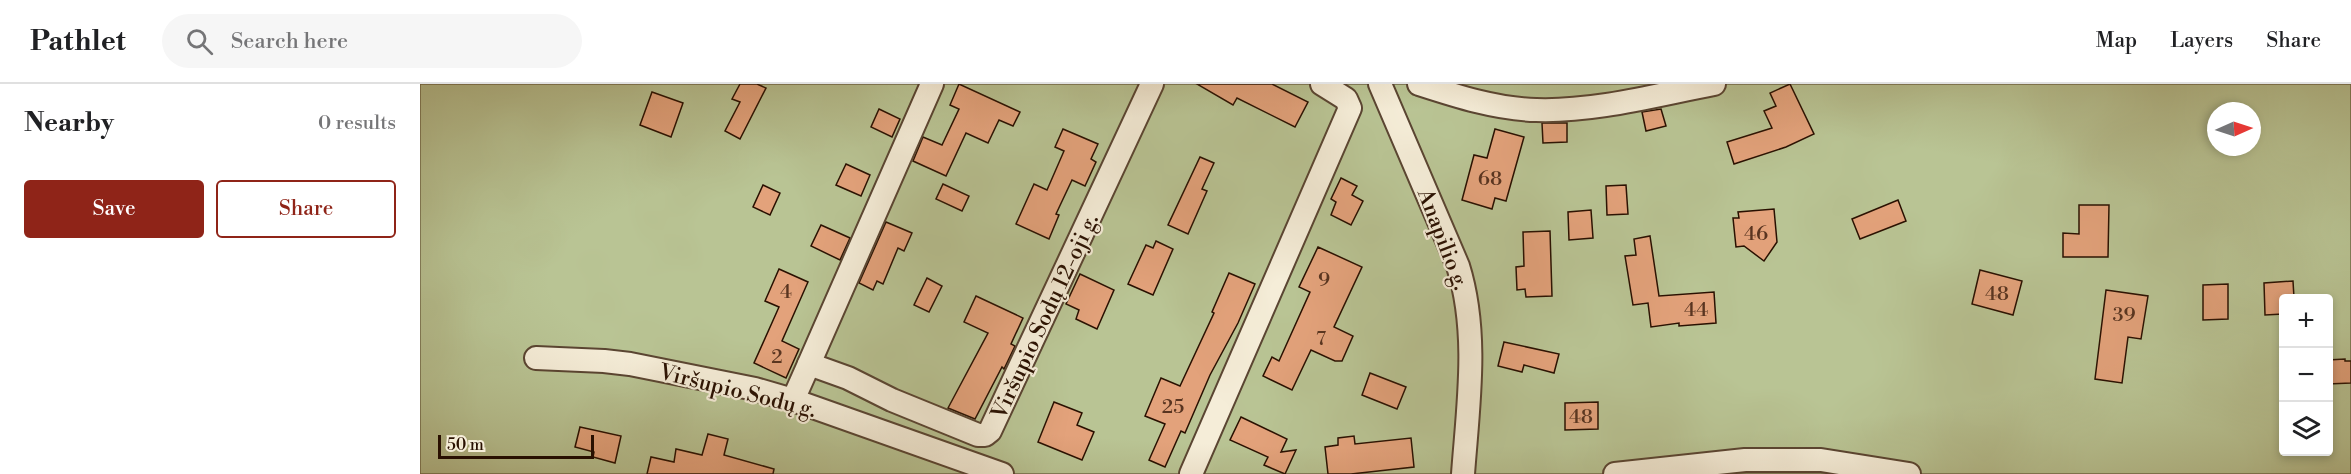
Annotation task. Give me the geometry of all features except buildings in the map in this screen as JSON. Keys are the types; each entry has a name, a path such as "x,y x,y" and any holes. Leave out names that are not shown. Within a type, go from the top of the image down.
{"street":[{"path":"793,400 932,84"},
{"name":"Viršupio Sodų 12-oji g.","path":"808,364 848,378 892,400 978,435 985,435 990,431 1152,84"},
{"path":"1191,474 1350,108 1346,99 1322,84"},
{"name":"Anapilio g.","path":"1380,84 1454,255 1465,287 1470,329 1470,360 1463,474"},
{"path":"1419,84 1471,100 1535,110 1592,107 1714,84"},
{"name":"Viršupio Sodų g.","path":"536,358 630,364 755,389 793,400 1002,474"},
{"path":"1615,474 1745,460 1821,460 1909,474"}],"green space":[{"path":"420,84 2351,84 2351,474 420,474"}]}
